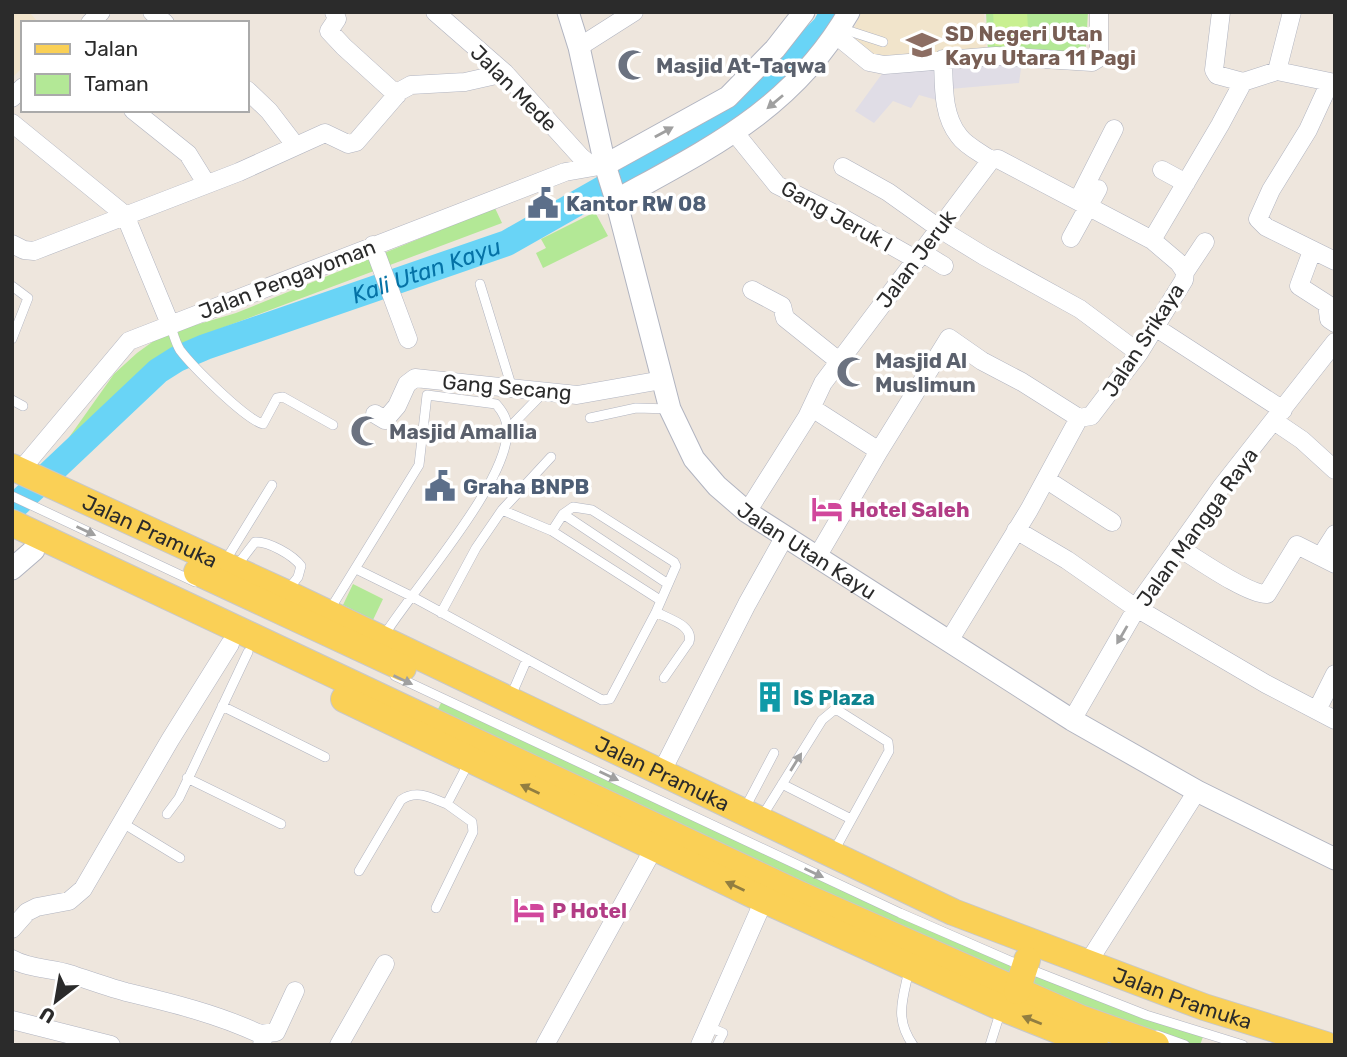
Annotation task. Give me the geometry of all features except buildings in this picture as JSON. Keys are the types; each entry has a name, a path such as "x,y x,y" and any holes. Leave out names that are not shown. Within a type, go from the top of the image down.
{"main road":[{"name":"Jalan Pramuka","path":"22,501 229,567 328,612 393,656 1018,982 1080,1018 1156,1045"},
{"name":"Jalan Pramuka","path":"22,501 88,567 239,648 764,900 910,965 1018,982 1167,1012 1267,1045"},
{"name":"Jalan Pramuka","path":"22,501 393,656 509,700 661,773 758,811 832,855 953,912 1203,1007 1326,1045"},
{"name":"Jalan Pramuka","path":"88,567 801,895 1018,982 1086,1043"},
{"path":"1167,1012 1203,1007"}],"street":[{"path":"334,12 337,19 329,31 397,95"},
{"name":"Jalan Mede","path":"435,12 505,73 581,157 607,180"},
{"name":"Jalan Utan Kayu","path":"568,12 579,47 607,180 670,409 694,459 717,486 747,512 1072,720 1197,791 1335,859"},
{"path":"579,47 635,12"},
{"path":"607,180 728,97 775,48 804,12"},
{"path":"607,180 735,133 775,103 803,77 844,20 869,62 884,65 996,56 1092,62 1099,55 1099,12"},
{"path":"1221,12 1214,70 1217,75 1243,82 1277,71 1332,82 1258,219 1266,227 1335,261"},
{"path":"1277,71 1292,12"},
{"path":"943,59 944,93 950,120 959,138 991,160 998,159 1152,240 1243,82"},
{"path":"12,244 34,251 239,172 325,134 348,144 356,142 397,95 411,85 464,82 505,73"},
{"path":"248,91 269,111 294,147"},
{"path":"135,112 188,155 206,183"},
{"path":"12,123 125,215 170,324"},
{"path":"1070,238 1114,129"},
{"name":"Gang Jeruk I","path":"735,133 777,185 944,266"},
{"name":"Jalan Jeruk","path":"747,512 812,408 823,383 991,160"},
{"path":"843,167 888,191 940,229 984,256 1080,309 1139,353"},
{"path":"1162,170 1186,183"},
{"name":"Jalan Pengayoman","path":"22,501 129,341 565,172 607,180"},
{"path":"1084,203 1098,189"},
{"name":"Jalan Srikaya","path":"948,641 1047,480 1079,418 1091,416 1139,353 1184,280 1185,272 1179,263 1152,240"},
{"path":"1185,272 1205,242"},
{"path":"373,245 408,339"},
{"path":"1312,251 1299,286 1327,304 1329,318 1335,323"},
{"path":"752,290 782,306 785,318 840,362"},
{"path":"1155,327 1278,416 1335,470"},
{"path":"817,557 949,338 982,361 1022,382 1079,418"},
{"name":"Jalan Mangga Raya","path":"1072,720 1138,608 1178,547 1222,486 1334,345"},
{"name":"Gang Secang","path":"375,414 385,420 397,406 407,384 415,378 577,395 662,380"},
{"path":"812,408 879,451"},
{"path":"1047,480 1112,522"},
{"path":"12,569 22,501"},
{"path":"1016,530 1068,560 1138,608 1266,684 1335,720"},
{"path":"1178,547 1225,576 1267,594 1297,545 1328,560 1335,534"},
{"path":"661,773 747,604 785,536"},
{"path":"12,929 27,912 37,907 69,901 82,889 121,822 239,648"},
{"path":"1317,710 1335,674"},
{"path":"1087,964 1197,791"},
{"path":"545,1045 654,848"},
{"path":"700,1045 764,900"},
{"path":"12,959 20,964 69,973 127,992 165,1000 261,1039 276,1032 295,991"},
{"path":"339,1045 385,964"},
{"path":"12,1020 111,1045"}],"lane":[{"path":"844,20 883,42"},
{"path":"481,284 513,389"},
{"path":"12,286 27,298 12,339"},
{"path":"170,324 180,349 223,395 259,424 262,424 277,398 283,397 332,425"},
{"path":"508,429 544,392"},
{"path":"328,612 419,465 427,395 496,404 503,413 508,429 500,463 460,531 411,596 393,656"},
{"path":"12,400 23,406"},
{"path":"590,418 636,408 670,409"},
{"path":"441,613 476,548 502,510 551,457"},
{"path":"229,567 272,485"},
{"path":"22,501 340,650"},
{"path":"22,501 774,873 1018,982 1185,1045"},
{"path":"356,569 607,701 612,698 656,612 676,566 670,557 592,510 573,507 563,514 552,531"},
{"path":"502,510 552,531 660,600"},
{"path":"563,514 667,584"},
{"path":"229,567 255,542 262,542 297,561 301,566 298,577 286,593"},
{"path":"656,612 688,629 691,635 664,678"},
{"path":"167,814 174,807 222,706 239,648"},
{"path":"509,700 527,659"},
{"path":"222,706 325,757"},
{"path":"758,811 782,784 822,720 834,710 839,711 888,742 889,751 832,855"},
{"path":"758,811 774,753"},
{"path":"447,804 470,761"},
{"path":"187,778 281,824"},
{"path":"782,784 851,819"},
{"path":"359,871 401,800 419,793 447,804 472,821 473,832 436,908"},
{"path":"121,822 180,858"},
{"path":"910,965 900,1005 905,1033 914,1045"},
{"path":"990,1045 1018,982"},
{"path":"1018,982 1146,1015 1243,1045"},
{"path":"709,1027 723,1033 717,1045"}],"shaded area":[{"path":"12,12 29,12 37,21 21,21 21,69 12,78"},
{"name":"SD Negeri Utan Kayu Utara 11 Pagi","path":"861,12 984,12 986,53 871,61 851,36"},
{"path":"1022,61 1019,83 950,89 944,102 919,95 911,108 893,101 874,123 855,111 884,71"}],"green space":[{"path":"986,12 1088,12 1085,60 988,52"},
{"path":"993,12 1027,12 1029,44 995,46"},
{"path":"495,208 502,223 206,334 164,355 119,395 70,449 60,450 114,374 162,335 236,313"},
{"path":"595,212 608,236 543,268 536,253 546,248 541,239"},
{"path":"353,584 383,599 373,620 343,605"},
{"path":"443,699 900,913 1204,1034 1200,1045 1188,1045 1047,994 436,713"}],"waterway":[{"name":"Kali Utan Kayu","path":"12,509 158,371 177,359 507,243 743,109 825,27 833,12"}],"place":[{"name":"SD Negeri Utan Kayu Utara 11 Pagi","path":"922,45"},
{"name":"Masjid At-Taqwa","path":"633,65"},
{"name":"Kantor RW 08","path":"543,203"},
{"name":"Masjid Al Muslimun","path":"852,372"},
{"name":"Masjid Amallia","path":"366,431"},
{"name":"Graha BNPB","path":"440,486"},
{"name":"Hotel Saleh","path":"827,509"},
{"name":"IS Plaza","path":"770,697"},
{"name":"P Hotel","path":"529,910"}]}
